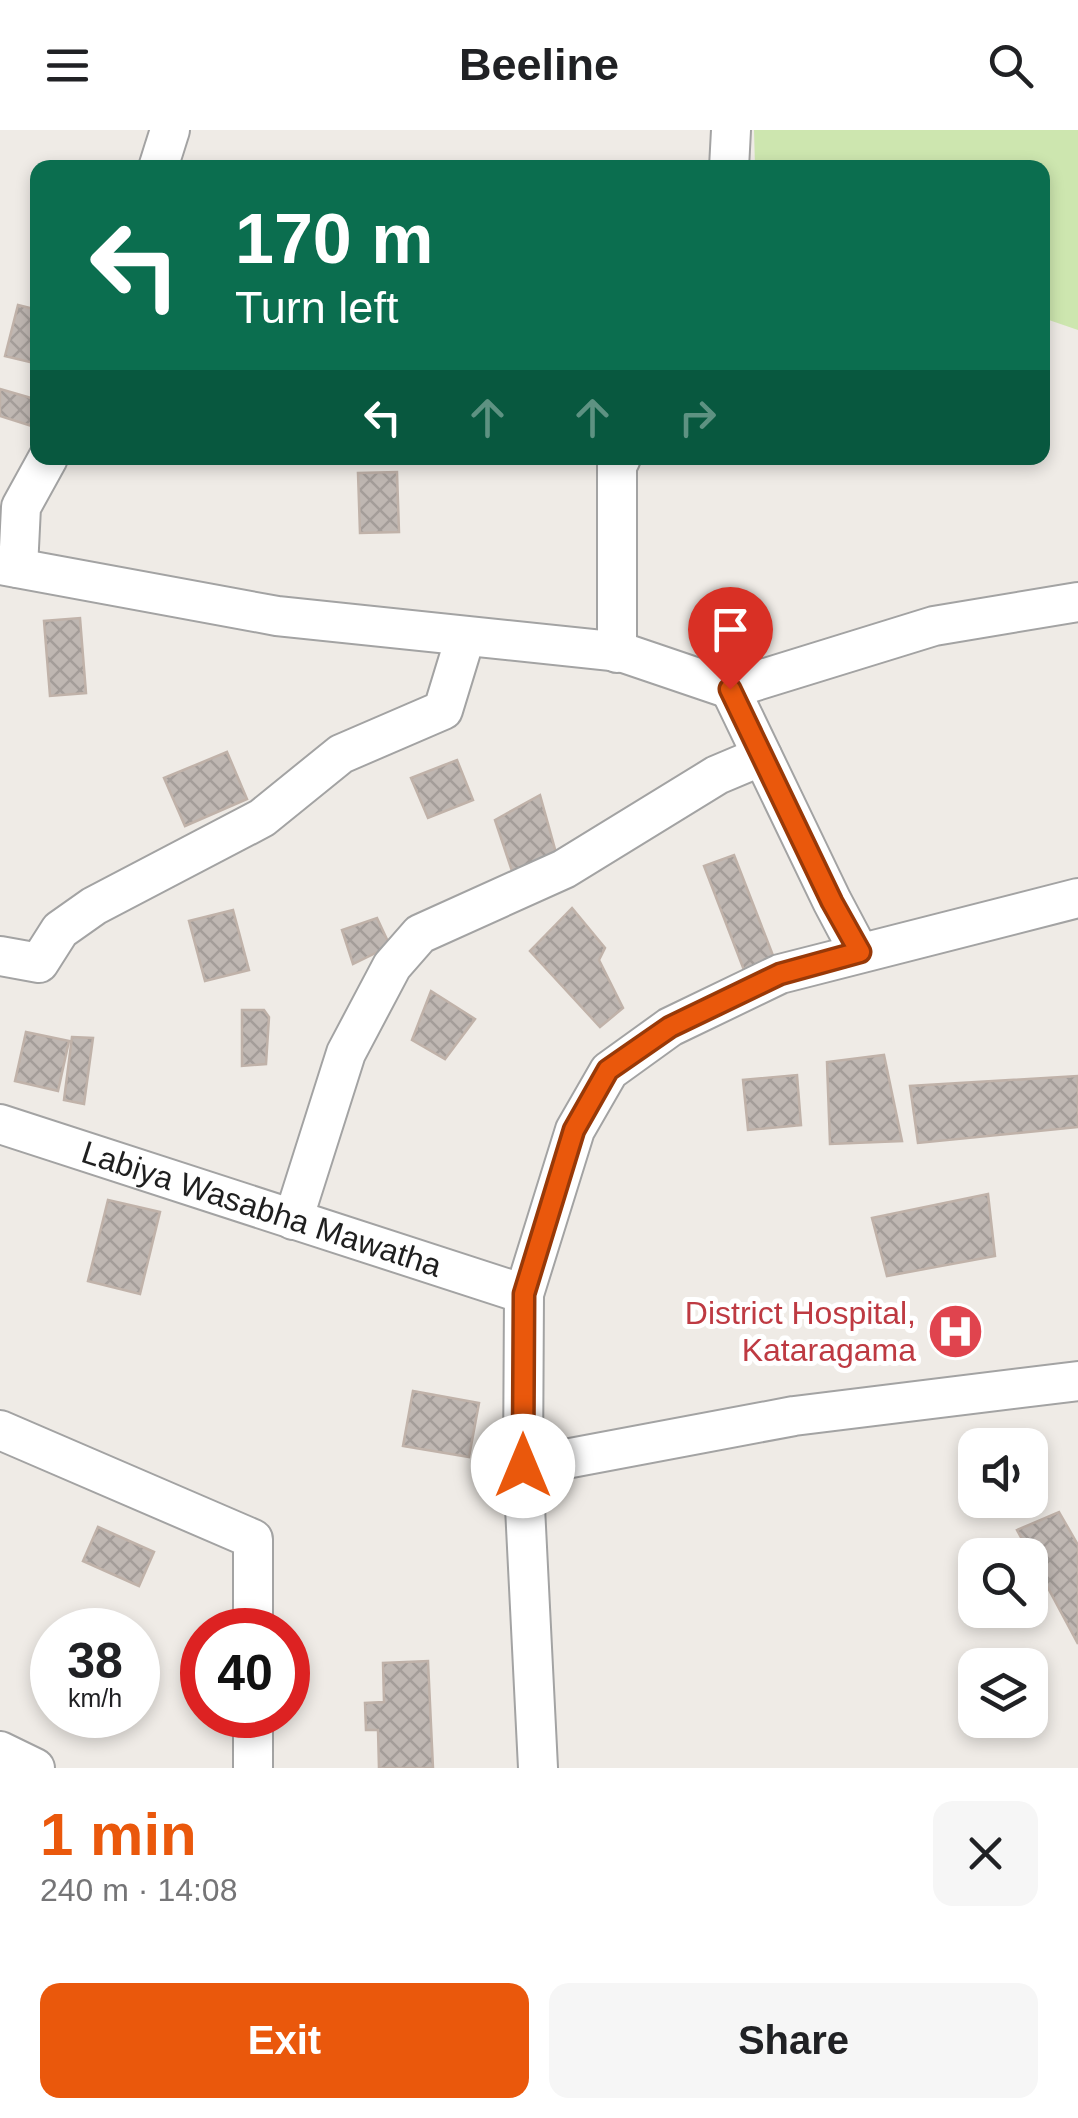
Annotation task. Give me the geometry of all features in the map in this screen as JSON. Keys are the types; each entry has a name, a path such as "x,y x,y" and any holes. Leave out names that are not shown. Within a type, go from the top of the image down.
{"street":[{"path":"161,160 170,130"},
{"path":"729,160 731,130"},
{"path":"44,465 20,506 9,567 277,616 617,652 730,689 934,626 1078,602"},
{"path":"617,652 618,465"},
{"path":"0,956 39,963 60,930 94,906 262,818 342,754 443,710 465,638"},
{"path":"730,689 860,952"},
{"path":"293,1220 346,1054 392,966 420,934 564,869 716,775 762,756"},
{"path":"538,1768 523,1466 524,1294 574,1130 608,1070 670,1027 780,974 1078,898"},
{"name":"Labiya Wasabha Mawatha","path":"0,1124 524,1294"},
{"path":"523,1466 794,1416 1078,1382"},
{"path":"0,1430 252,1539 253,1608"},
{"path":"253,1738 253,1768"},
{"path":"0,1751 35,1768"}],"green space":[{"path":"754,130 1078,130 1078,330 1050,320 1050,160 755,160"}],"building":[{"path":"18,305 30,308 30,362 5,356"},
{"path":"0,389 30,398 30,425 0,416"},
{"path":"397,472 399,532 360,533 358,473"},
{"path":"80,618 86,693 50,696 44,621"},
{"path":"227,752 247,799 185,826 164,778"},
{"path":"457,760 473,800 428,818 411,778"},
{"path":"540,795 558,860 514,877 495,820"},
{"path":"734,855 774,958 744,970 704,866"},
{"path":"572,908 605,948 599,960 623,1008 600,1027 530,951"},
{"path":"233,910 249,970 205,981 189,921"},
{"path":"377,918 390,946 353,964 342,930"},
{"path":"431,991 475,1019 445,1059 412,1040"},
{"path":"242,1010 264,1010 269,1017 266,1064 242,1066"},
{"path":"26,1032 69,1041 58,1091 15,1081"},
{"path":"72,1037 93,1038 84,1104 64,1100"},
{"path":"884,1055 902,1141 830,1144 827,1062"},
{"path":"797,1075 801,1125 748,1130 743,1080"},
{"path":"1078,1076 1078,1127 918,1143 910,1086"},
{"path":"988,1194 995,1256 887,1276 872,1218"},
{"path":"108,1200 160,1212 140,1294 88,1281"},
{"path":"413,1391 479,1403 469,1457 403,1446"},
{"path":"1059,1512 1078,1545 1078,1644 1048,1588 1048,1538 1021,1538 1017,1530"},
{"path":"98,1527 154,1552 139,1586 83,1561"},
{"path":"428,1661 433,1768 379,1768 378,1730 366,1730 365,1703 384,1702 383,1663"}],"place":[{"name":"District Hospital, Kataragama","path":"955,1331"}],"route":[{"path":"523,1466 524,1294 574,1130 608,1070 670,1027 780,974 860,952 730,689"}]}
